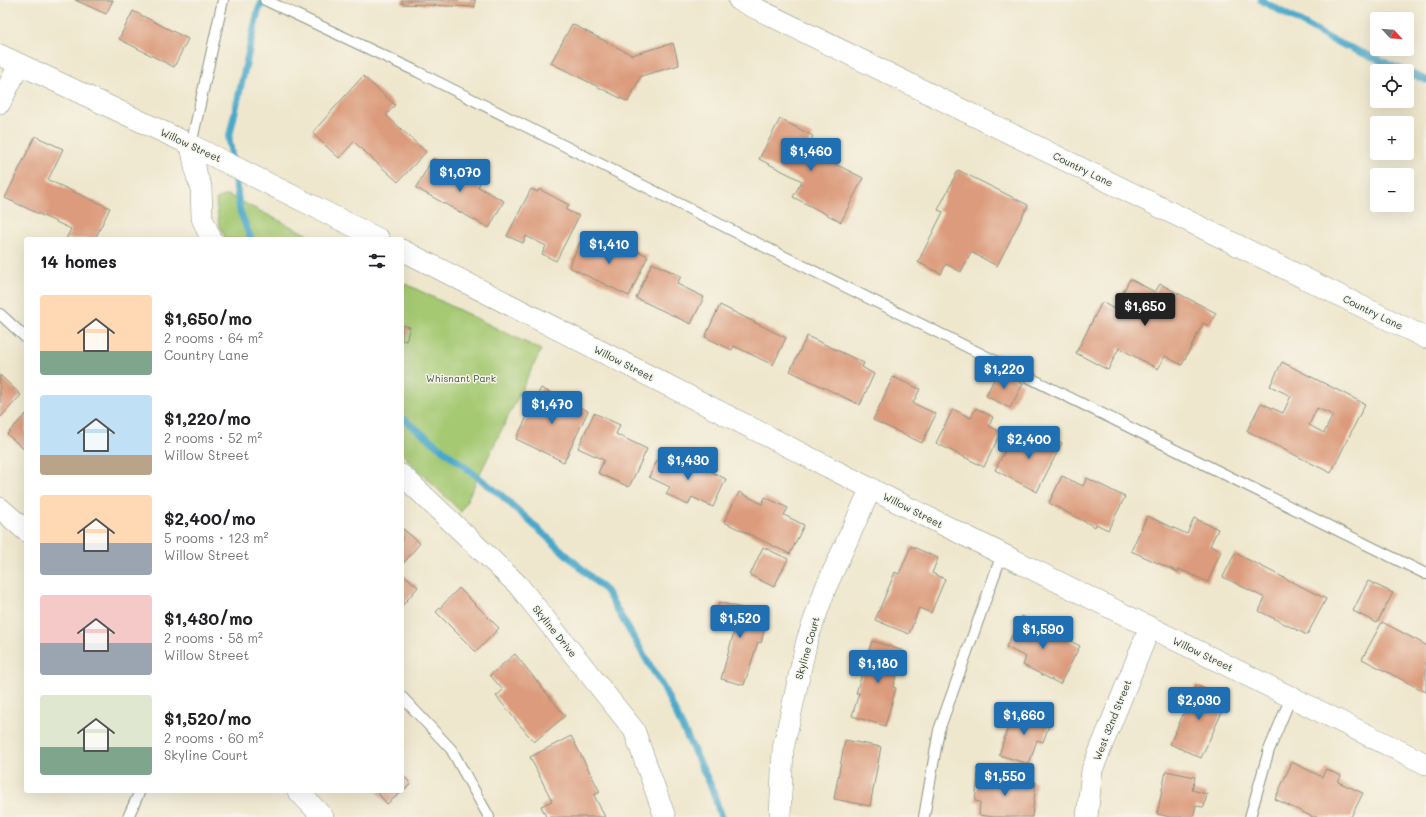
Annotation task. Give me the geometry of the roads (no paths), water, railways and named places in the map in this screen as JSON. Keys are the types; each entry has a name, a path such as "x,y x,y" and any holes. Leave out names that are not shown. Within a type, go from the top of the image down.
{"street":[{"name":"Country Lane","path":"739,0 1426,338"},
{"name":"Willow Street","path":"0,55 251,174 375,237"},
{"path":"0,103 19,64"},
{"path":"199,149 197,178 201,186 202,218 210,237"},
{"name":"Willow Street","path":"404,251 1002,554 1426,764"},
{"name":"Skyline Drive","path":"404,477 518,585 634,730 665,817"},
{"name":"Skyline Court","path":"780,817 783,749 807,640 826,587 871,488"},
{"path":"0,508 24,529"},
{"name":"West 32nd Street","path":"1087,817 1092,770 1150,627"},
{"path":"300,793 323,817"}],"lane":[{"path":"199,149 223,0"},
{"path":"264,0 425,76 779,254 1426,574"},
{"path":"0,314 24,336"},
{"path":"924,817 939,730 1002,554"},
{"path":"1250,817 1269,750 1291,697"},
{"path":"404,699 450,749 489,817"},
{"path":"128,817 138,796"}],"waterway":[{"path":"250,237 240,211 229,138 258,11 263,0"},
{"path":"1261,0 1332,40 1389,64"},
{"path":"1414,75 1426,80"},
{"path":"404,420 501,495 606,591 664,689 712,788 721,817"}],"park label":[{"name":"Whisnant Park","path":"461,378"}]}
